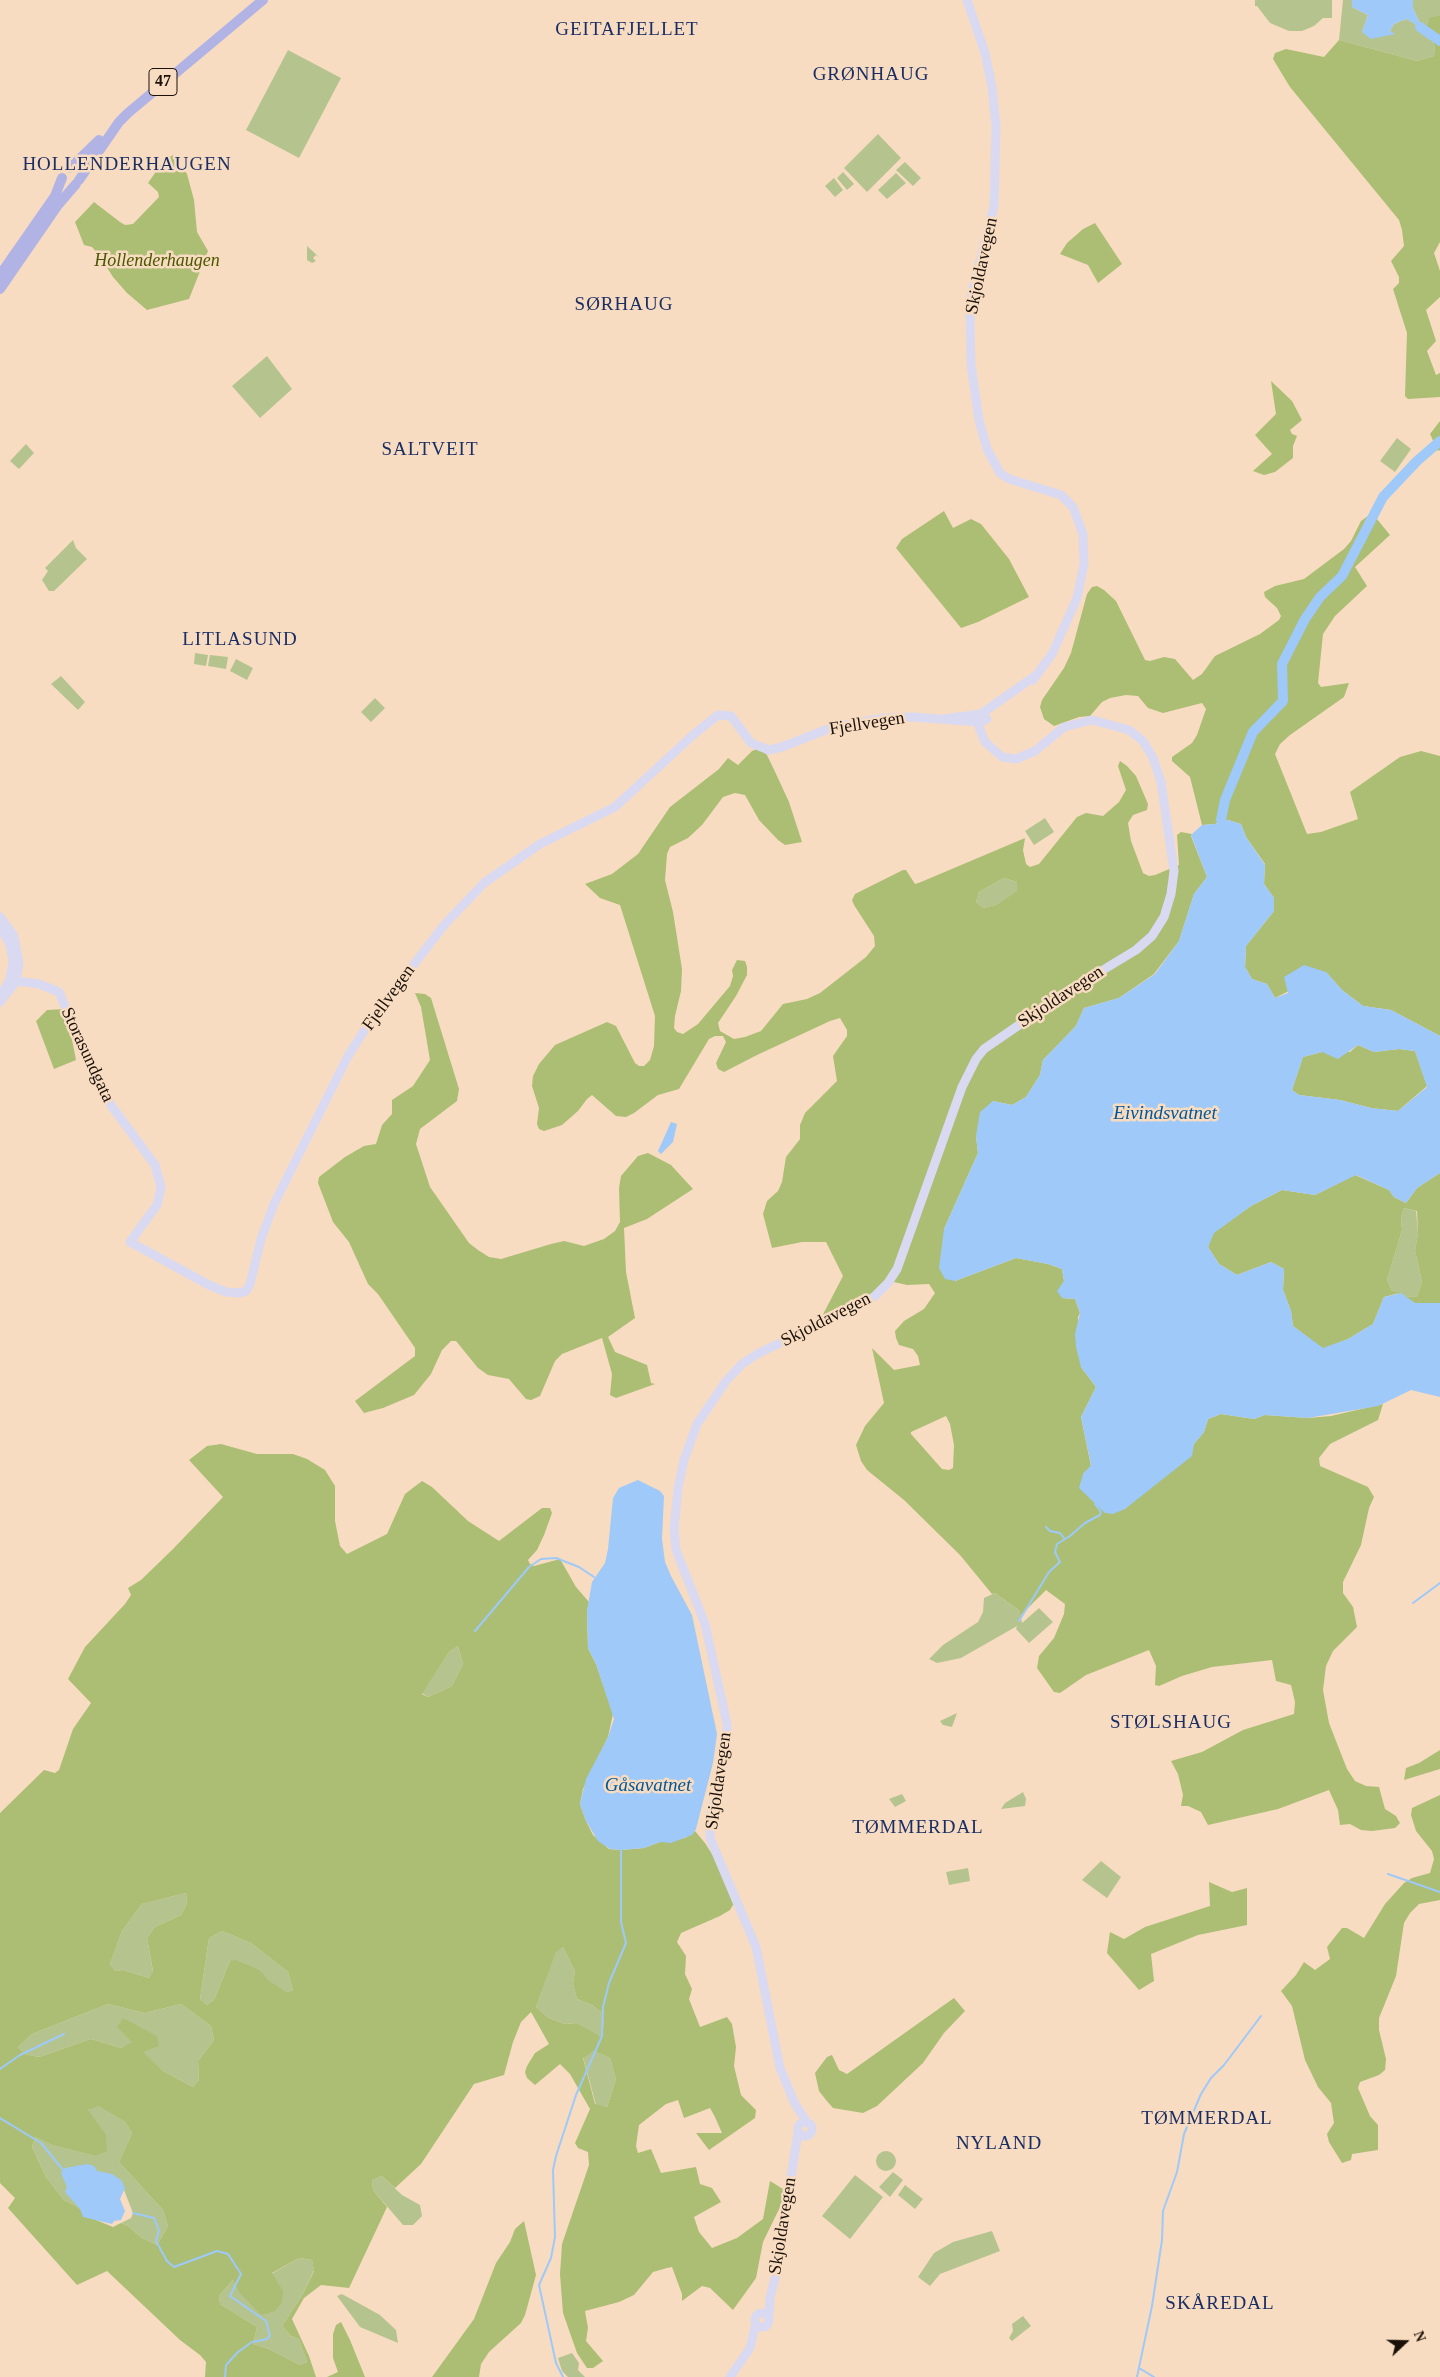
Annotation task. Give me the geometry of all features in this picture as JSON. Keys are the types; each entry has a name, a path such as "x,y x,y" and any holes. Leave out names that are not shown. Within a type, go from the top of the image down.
{"main road":[{"name":"47","path":"0,275 55,196 64,171 70,168 93,147 123,111 253,0"},
{"name":"47","path":"0,289 58,205 78,182 119,122 263,0"},
{"name":"Skjoldavegen","path":"730,2377 742,2360 759,2325 768,2323 764,2315 776,2274 801,2127 795,2104 780,2068 760,1957 710,1838 710,1816 727,1750 727,1724 703,1619 679,1563 676,1550 674,1529 676,1502 684,1460 695,1430 710,1403 737,1369 759,1353 868,1301 882,1290 893,1276 962,1088 976,1059 984,1049 1070,990 1136,950 1152,936 1164,917 1171,894 1174,870 1161,782 1154,758 1143,741 1129,730 1092,720 1064,727 1035,751 1021,758 1006,758 991,748 982,718 1016,697 1052,654 1077,598 1084,564 1083,534 1073,507 1061,495 1009,479 1000,473 990,458 980,420 971,365 970,315 972,292 994,206 996,126 988,68 981,37 967,1"},
{"path":"62,178 67,185 78,182 79,173 70,168"},
{"name":"Fjellvegen","path":"130,1242 218,1288 237,1294 243,1292 250,1284 261,1238 274,1204 338,1075 371,1020 424,951 467,899 501,870 541,844 603,814 638,788 711,719 721,714 728,715 737,722 751,743 764,750 782,747 828,728 877,719 894,717 943,720 982,718"},
{"path":"0,917 10,928 17,944 19,964 14,981 0,1002"},
{"path":"0,926 12,952 14,981 0,996"},
{"name":"Storasundgata","path":"14,981 39,984 60,995 102,1093 150,1158 160,1178 160,1196 157,1205 130,1242"},
{"path":"811,2125 812,2130 806,2137 801,2136 801,2127 811,2125"},
{"name":"Skjoldavegen","path":"796,2154 806,2137"}],"green space":[{"path":"1255,0 1332,0 1332,18 1323,18 1314,26 1302,31 1289,31 1270,23 1255,6"},
{"path":"1343,0 1352,0 1352,7 1368,15 1362,32 1394,34 1390,31 1394,24 1407,19 1421,26 1413,8 1413,0 1440,0 1440,15 1429,19 1427,33 1435,46 1434,56 1417,61 1339,40"},
{"path":"1440,15 1440,242 1434,253 1440,271 1440,297 1426,310 1436,341 1427,351 1436,375 1440,373 1440,397 1408,399 1405,396 1407,333 1393,289 1399,283 1399,277 1391,261 1404,246 1399,220 1290,87 1273,59 1275,53 1286,49 1324,57 1339,40 1417,61 1434,56 1435,46 1427,33 1427,29 1429,18"},
{"path":"288,50 341,78 299,158 246,130"},
{"path":"878,134 901,158 867,192 844,168"},
{"name":"Hollenderhaugen","path":"173,155 187,174 194,200 197,232 208,251 189,299 147,310 127,293 113,277 92,247 84,245 75,222 94,202 125,225 133,224 159,197 158,192 148,183 164,160"},
{"path":"905,162 921,178 913,186 896,170"},
{"path":"843,172 854,184 847,190 837,178"},
{"path":"896,173 906,183 887,199 878,190"},
{"path":"834,178 843,190 835,197 825,186"},
{"path":"1095,223 1122,264 1098,283 1088,265 1060,254 1067,243 1083,229"},
{"path":"307,246 320,258 316,255 313,258 316,261 312,263 307,260"},
{"path":"267,356 292,389 260,418 232,386"},
{"path":"1271,381 1292,401 1302,420 1290,430 1292,434 1297,436 1293,446 1293,458 1275,472 1264,475 1253,471 1272,454 1255,435 1276,414"},
{"path":"1440,421 1440,450 1438,451 1430,434"},
{"path":"1397,438 1411,449 1395,472 1380,461"},
{"path":"26,444 34,453 19,469 10,461"},
{"path":"944,511 953,528 971,519 981,524 1009,559 1029,597 978,622 961,628 896,548 902,539"},
{"path":"1372,513 1390,535 1355,567 1367,586 1335,616 1323,634 1318,683 1321,687 1349,683 1344,697 1290,735 1280,744 1275,754 1307,834 1321,832 1358,819 1350,792 1400,757 1421,751 1440,756 1440,1036 1391,1010 1363,1006 1342,990 1326,972 1275,998 1267,984 1252,979 1245,967 1246,946 1274,911 1274,898 1264,884 1265,864 1246,837 1241,824 1228,820 1202,825 1190,777 1172,761 1172,757 1192,743 1197,735 1206,709 1202,703 1163,713 1148,708 1138,696 1126,695 1110,698 1102,702 1090,716 1079,717 1054,726 1044,719 1040,707 1042,700 1064,668 1071,653 1087,594 1092,587 1097,586 1104,590 1116,601 1145,660 1150,661 1164,657 1175,659 1193,680 1202,674 1215,656 1260,634 1279,620 1281,616 1277,608 1265,597 1264,592 1275,586 1304,579 1344,549 1351,541 1361,521"},
{"path":"73,540 76,548 87,559 54,591 49,591 42,580 48,571 45,568"},
{"path":"195,653 208,655 206,666 194,664"},
{"path":"210,655 228,657 226,669 208,666"},
{"path":"236,659 253,668 247,680 230,671"},
{"path":"61,676 85,702 78,710 51,684"},
{"path":"375,698 385,708 371,722 361,712"},
{"path":"759,748 767,755 789,802 802,842 785,845 778,840 759,820 745,795 735,793 723,797 702,825 688,838 670,847 667,854 665,880 673,912 682,969 681,991 674,1028 677,1032 683,1034 698,1024 730,986 733,976 732,970 737,960 745,961 747,975 718,1023 720,1031 734,1039 761,1031 783,1004 807,999 820,993 866,957 875,946 874,936 852,900 855,894 903,870 906,870 915,884 1025,838 1023,850 1026,864 1030,867 1039,864 1077,817 1086,813 1103,816 1119,802 1126,790 1118,766 1120,761 1136,776 1148,804 1147,810 1133,815 1128,823 1131,841 1143,873 1149,876 1155,875 1179,865 1177,835 1181,832 1192,834 1191,836 1207,877 1194,894 1179,941 1154,974 1119,998 1084,1008 1076,1026 1043,1060 1040,1075 1026,1097 1012,1105 993,1101 976,1136 978,1153 944,1229 955,1281 1016,1258 1048,1264 1062,1269 1064,1281 1062,1298 1075,1299 1080,1313 1078,1317 1081,1367 1096,1387 1081,1417 1091,1466 1083,1474 1125,1509 1194,1444 1204,1432 1208,1419 1221,1414 1254,1419 1265,1415 1308,1418 1331,1416 1383,1404 1378,1420 1330,1444 1319,1458 1320,1466 1368,1487 1374,1497 1369,1508 1361,1545 1343,1582 1343,1593 1353,1607 1357,1627 1333,1651 1326,1666 1323,1690 1329,1723 1347,1769 1355,1781 1366,1786 1379,1787 1385,1809 1396,1816 1400,1823 1395,1828 1372,1831 1361,1830 1350,1824 1340,1825 1338,1810 1329,1790 1278,1809 1208,1825 1201,1812 1188,1806 1181,1806 1183,1795 1178,1774 1171,1761 1202,1752 1243,1730 1294,1714 1295,1702 1291,1685 1276,1681 1272,1660 1212,1667 1182,1676 1159,1686 1155,1685 1156,1666 1149,1650 1086,1675 1060,1693 1054,1692 1037,1668 1039,1656 1054,1638 1064,1614 1065,1604 1046,1590 1020,1616 1020,1611 995,1593 992,1594 960,1555 904,1500 867,1470 861,1461 856,1445 865,1426 884,1403 872,1348 894,1370 920,1365 918,1356 913,1349 899,1345 895,1331 904,1321 924,1309 935,1293 929,1284 907,1285 894,1282 864,1301 819,1322 843,1276 826,1242 802,1242 772,1248 763,1214 767,1201 778,1191 782,1182 786,1157 800,1139 800,1125 805,1113 837,1081 833,1056 847,1036 847,1030 840,1018 830,1021 724,1072 718,1069 716,1063 726,1042 723,1036 715,1036 709,1039 679,1089 658,1095 634,1113 626,1117 616,1116 592,1095 562,1125 544,1131 539,1129 537,1124 539,1108 532,1086 533,1076 539,1064 555,1045 607,1022 616,1026 635,1063 639,1066 644,1066 650,1060 654,1046 655,1016 620,905 600,898 585,884 612,874 638,854 670,807 719,769 728,758 738,765 752,751","holes":["1004,878 1017,882 1017,891 996,905 983,908 976,902 979,892","946,1416 950,1424 954,1445 953,1468 949,1470 942,1469 911,1434 911,1432"]},
{"path":"1045,818 1054,832 1034,845 1025,831"},
{"path":"1004,878 1017,882 1018,891 996,905 983,908 976,902 979,892"},
{"path":"415,993 425,994 431,998 459,1089 457,1101 420,1129 416,1144 430,1187 469,1243 478,1250 489,1257 501,1259 564,1241 584,1246 604,1239 615,1231 620,1222 619,1188 621,1176 638,1156 648,1153 671,1165 693,1189 647,1219 624,1228 626,1272 635,1318 608,1337 615,1352 647,1365 651,1383 655,1384 616,1398 610,1395 612,1374 602,1338 562,1354 555,1361 540,1396 531,1400 526,1399 509,1379 488,1375 478,1368 456,1341 451,1341 442,1350 431,1374 414,1395 383,1408 364,1413 355,1401 415,1356 415,1348 378,1294 368,1284 349,1242 333,1222 318,1183 319,1177 345,1157 364,1146 376,1144 382,1125 392,1114 392,1100 413,1086 430,1060 421,1007"},
{"path":"66,1009 76,1060 54,1069 36,1021 47,1010"},
{"path":"1358,1045 1374,1052 1399,1049 1415,1051 1427,1086 1398,1111 1371,1108 1340,1100 1299,1095 1292,1090 1303,1057 1322,1052 1350,1052"},
{"path":"1440,1173 1440,1303 1415,1303 1403,1296 1417,1297 1422,1281 1415,1251 1418,1233 1417,1211 1404,1208 1401,1217 1402,1230 1387,1280 1392,1291 1399,1293 1384,1297 1373,1324 1348,1339 1323,1349 1293,1326 1291,1311 1283,1290 1284,1269 1271,1262 1237,1275 1219,1264 1208,1247 1213,1233 1251,1206 1282,1190 1315,1195 1355,1175 1389,1190 1394,1197 1406,1203 1417,1188"},
{"path":"1404,1208 1416,1211 1418,1233 1415,1251 1422,1281 1417,1297 1403,1296 1392,1291 1387,1280 1402,1230 1401,1217"},
{"path":"221,1444 257,1454 293,1454 307,1459 325,1470 335,1486 335,1521 340,1546 347,1554 387,1534 405,1494 422,1481 432,1487 468,1521 499,1541 542,1508 550,1508 552,1513 544,1535 537,1550 528,1560 534,1566 560,1559 576,1587 589,1602 587,1611 588,1648 596,1664 613,1714 608,1737 583,1789 580,1804 586,1821 593,1835 609,1849 644,1848 660,1842 685,1838 695,1831 724,1873 736,1900 730,1910 720,1916 681,1933 677,1942 686,1956 685,1974 692,1989 689,1999 700,2027 727,2017 732,2024 736,2047 734,2066 741,2095 756,2110 755,2118 709,2150 696,2133 722,2133 710,2108 684,2118 678,2100 666,2104 639,2125 636,2146 638,2153 651,2149 661,2173 696,2167 700,2184 712,2188 721,2202 694,2217 699,2232 712,2248 737,2238 763,2219 770,2181 783,2189 784,2199 763,2242 756,2278 733,2310 710,2288 702,2286 682,2301 682,2294 672,2267 653,2272 634,2295 619,2302 585,2311 588,2328 586,2341 603,2361 593,2368 587,2368 577,2353 563,2313 560,2274 562,2244 589,2165 588,2152 578,2148 575,2143 590,2109 570,2074 560,2064 535,2085 527,2078 525,2072 535,2053 549,2044 531,2012 521,2022 513,2042 504,2075 474,2084 421,2164 395,2188 382,2176 372,2180 373,2190 387,2207 349,2288 321,2285 304,2298 292,2319 309,2356 316,2377 205,2377 206,2362 200,2355 180,2340 107,2271 77,2285 8,2208 15,2198 0,2183 0,1813 44,1770 55,1773 59,1770 73,1729 91,1703 68,1679 85,1647 125,1604 131,1595 128,1588 141,1580 223,1497 189,1460 207,1446","holes":["458,1646 463,1664 452,1686 428,1697 422,1694 449,1652","186,1893 187,1903 181,1915 155,1927 147,1938 153,1971 149,1978 123,1970 115,1971 110,1964 122,1931 142,1904","222,1931 251,1943 288,1972 293,1990 287,1992 268,1980 260,1970 235,1960 230,1961 214,2000 207,2005 200,1999 209,1938","563,1947 575,1971 573,1984 577,1999 592,2005 602,2013 604,2022 601,2037 577,2023 565,2024 549,2018 536,2007 556,1952","108,2004 145,2013 181,2004 211,2026 214,2040 198,2061 199,2080 193,2087 163,2071 143,2052 159,2046 157,2036 123,2018 117,2027 132,2042 121,2048 91,2039 39,2057 25,2054 18,2047 32,2034","594,2051 610,2058 616,2079 607,2107 595,2104 583,2058","99,2106 125,2122 132,2133 119,2162 163,2210 168,2226 157,2245 142,2238 128,2226 121,2223 113,2227 96,2220 90,2212 64,2200 46,2177 32,2147 35,2137 53,2145 95,2156 107,2151 106,2135 88,2110","299,2258 312,2260 314,2271 303,2294 282,2326 291,2336 299,2339 307,2362 300,2365 269,2349 253,2344 257,2327 220,2304 219,2296 233,2280 239,2292 261,2315 275,2311 282,2302 283,2291 272,2273"]},
{"path":"995,1593 1020,1611 1022,1623 1039,1608 1053,1622 1029,1643 1016,1629 1017,1626 961,1658 937,1663 929,1659 943,1645 978,1622 983,1612 984,1598"},
{"path":"458,1646 463,1664 452,1686 428,1697 422,1693 449,1652"},
{"path":"957,1713 952,1727 943,1725 940,1721"},
{"path":"1440,1750 1440,1769 1404,1780 1406,1768 1419,1763"},
{"path":"1023,1792 1026,1799 1025,1806 1001,1809 1005,1803"},
{"path":"902,1794 906,1801 895,1807 889,1799"},
{"path":"1440,1795 1440,1900 1419,1904 1404,1923 1396,1976 1379,2018 1379,2030 1386,2059 1385,2070 1379,2075 1360,2082 1358,2088 1370,2116 1378,2125 1378,2150 1352,2154 1351,2160 1342,2163 1329,2142 1327,2134 1334,2123 1331,2103 1318,2087 1305,2060 1292,2006 1281,1991 1296,1975 1304,1962 1315,1970 1330,1959 1327,1947 1342,1928 1347,1928 1364,1938 1385,1904 1404,1883 1412,1878 1430,1873 1434,1859 1432,1851 1416,1831 1411,1815 1412,1808"},
{"path":"1101,1861 1121,1877 1107,1898 1082,1880"},
{"path":"968,1868 970,1881 949,1885 946,1872"},
{"path":"1209,1882 1232,1892 1247,1888 1247,1925 1198,1935 1151,1954 1154,1981 1139,1990 1107,1953 1110,1932 1124,1939 1145,1927 1210,1906"},
{"path":"186,1893 187,1903 181,1915 155,1927 147,1938 153,1972 149,1978 123,1970 115,1971 110,1964 122,1931 142,1904"},
{"path":"222,1931 251,1943 288,1972 293,1990 287,1992 267,1980 260,1970 230,1961 214,2000 207,2005 200,1999 209,1938"},
{"path":"563,1947 575,1971 573,1984 577,1999 592,2005 602,2013 604,2022 601,2038 577,2023 565,2024 549,2018 536,2007 556,1951"},
{"path":"954,1998 965,2011 944,2033 923,2063 877,2106 863,2113 833,2108 819,2091 815,2073 827,2057 832,2055 839,2070 847,2074"},
{"path":"108,2004 145,2013 181,2004 211,2026 214,2040 198,2061 199,2080 193,2087 163,2071 132,2043 121,2048 91,2039 39,2057 25,2054 18,2047 32,2034"},
{"path":"594,2051 610,2058 616,2079 607,2107 596,2105 583,2057"},
{"path":"99,2105 125,2122 132,2133 119,2162 163,2210 168,2226 157,2245 142,2238 128,2226 121,2223 131,2218 133,2213 122,2185 90,2212 77,2208 64,2200 46,2177 32,2147 35,2137 54,2145 95,2156 88,2110"},
{"path":"886,2151 893,2154 896,2161 893,2168 886,2171 879,2168 876,2161 879,2154"},
{"path":"893,2172 903,2180 890,2197 879,2187"},
{"path":"855,2175 883,2197 850,2239 822,2216"},
{"path":"382,2176 402,2195 420,2205 422,2216 413,2225 403,2225 373,2190 372,2180"},
{"path":"905,2185 923,2199 915,2209 898,2195"},
{"path":"524,2221 536,2275 521,2323 489,2352 481,2364 479,2377 432,2377 474,2319 496,2263 510,2242 515,2229"},
{"path":"992,2231 1000,2251 940,2274 930,2286 918,2277 934,2253 953,2242"},
{"path":"299,2258 312,2260 314,2270 303,2294 282,2326 291,2336 299,2339 307,2362 300,2365 269,2349 253,2344 257,2327 220,2304 219,2296 234,2279 240,2292"},
{"path":"342,2294 380,2315 396,2330 398,2343 360,2327 337,2296"},
{"path":"1023,2316 1031,2326 1012,2341 1009,2338 1013,2331 1012,2324"},
{"path":"341,2322 365,2377 327,2377 338,2372 333,2358 333,2334 336,2325"},
{"path":"572,2353 579,2363 578,2370 585,2377 568,2377 562,2371 558,2358"}],"water":[{"path":"1352,0 1413,0 1413,8 1421,26 1419,27 1407,19 1394,24 1390,31 1395,34 1371,39 1362,32 1368,15 1352,7"},
{"name":"Eivindsvatnet","path":"1228,820 1241,824 1246,837 1265,865 1264,884 1274,898 1274,911 1246,946 1245,967 1252,979 1267,984 1275,998 1288,993 1284,977 1304,965 1326,972 1342,990 1363,1006 1391,1010 1440,1036 1440,1173 1417,1188 1406,1203 1394,1197 1389,1190 1356,1175 1315,1195 1282,1190 1251,1206 1214,1233 1208,1247 1219,1264 1237,1275 1271,1262 1284,1269 1283,1290 1291,1311 1293,1326 1323,1348 1348,1339 1373,1324 1384,1297 1401,1293 1415,1303 1440,1303 1440,1397 1411,1390 1378,1406 1308,1418 1265,1415 1254,1419 1221,1414 1208,1419 1204,1432 1194,1444 1192,1456 1125,1509 1113,1514 1105,1513 1079,1488 1083,1474 1091,1465 1081,1417 1096,1387 1081,1367 1076,1347 1075,1334 1080,1313 1075,1299 1062,1298 1057,1291 1064,1281 1062,1269 1048,1264 1016,1258 955,1281 945,1279 939,1268 944,1229 978,1153 976,1136 980,1112 993,1101 1012,1105 1026,1097 1040,1075 1043,1060 1076,1026 1084,1008 1119,998 1155,974 1179,941 1194,894 1207,877 1191,835 1202,825","holes":["1358,1045 1374,1052 1399,1049 1415,1051 1427,1087 1398,1111 1371,1108 1340,1100 1299,1095 1292,1090 1303,1057 1322,1052 1338,1059"]},
{"path":"671,1122 677,1124 673,1142 661,1154 658,1151"},
{"name":"Gåsavatnet","path":"638,1480 660,1491 664,1496 662,1539 665,1562 692,1615 717,1734 713,1763 696,1829 692,1835 671,1843 660,1842 644,1848 621,1850 610,1849 598,1841 586,1821 580,1804 586,1779 608,1737 614,1719 596,1664 588,1648 587,1611 592,1582 605,1563 613,1498 619,1488"},
{"path":"87,2164 94,2166 97,2171 112,2174 121,2180 125,2188 120,2199 125,2211 121,2220 114,2221 112,2224 83,2217 80,2209 65,2192 67,2187 61,2173 65,2168"}],"waterway":[{"path":"1420,27 1440,41"},
{"path":"1221,820 1225,800 1253,732 1283,701 1282,664 1305,619 1320,597 1342,576 1383,497 1417,461 1440,441"},
{"path":"1019,1621 1049,1572 1060,1562 1055,1552 1057,1544 1085,1523 1100,1515 1101,1512 1095,1504"},
{"path":"1046,1527 1050,1531 1060,1533 1064,1538"},
{"path":"475,1631 529,1567 541,1559 556,1558 579,1567 594,1577"},
{"path":"1413,1603 1440,1583"},
{"path":"563,2377 556,2363 539,2285 551,2258 555,2237 553,2170 556,2156 576,2095 602,2036 603,2007 609,1983 626,1943 621,1922 621,1850"},
{"path":"1388,1874 1440,1892"},
{"path":"1137,2377 1152,2306 1162,2240 1163,2211 1177,2172 1184,2134 1201,2094 1211,2078 1224,2065 1261,2016"},
{"path":"0,2069 20,2055 64,2034"},
{"path":"0,2118 41,2143 64,2171"},
{"path":"133,2213 154,2218 159,2231 156,2241 167,2261 174,2267 217,2251 228,2254 241,2274 230,2296 266,2321 270,2336 267,2339 252,2342 238,2352 226,2365 225,2377"},
{"path":"1139,2368 1154,2377"}],"district":[{"name":"GEITAFJELLET","path":"627,30"},
{"name":"GRØNHAUG","path":"871,75"},
{"name":"HOLLENDERHAUGEN","path":"127,165"},
{"name":"SØRHAUG","path":"624,305"},
{"name":"SALTVEIT","path":"430,450"},
{"name":"LITLASUND","path":"240,640"},
{"name":"STØLSHAUG","path":"1171,1723"},
{"name":"TØMMERDAL","path":"918,1828"},
{"name":"TØMMERDAL","path":"1207,2119"},
{"name":"NYLAND","path":"999,2144"},
{"name":"SKÅREDAL","path":"1220,2304"}]}
